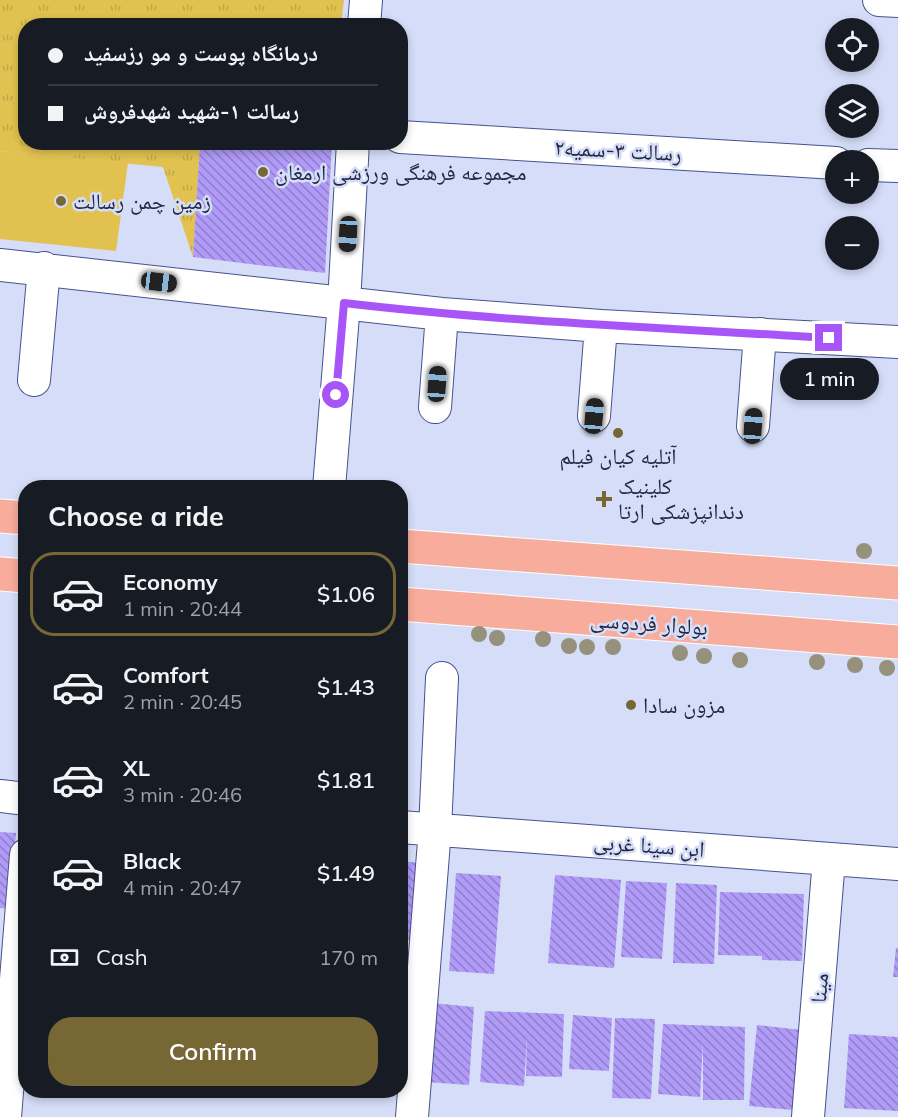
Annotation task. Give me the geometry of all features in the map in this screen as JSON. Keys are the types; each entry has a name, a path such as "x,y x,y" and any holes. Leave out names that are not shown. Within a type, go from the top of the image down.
{"main road":[{"path":"0,516 18,517"},
{"path":"408,547 898,583"},
{"path":"0,574 18,575"},
{"name":"بولوار فردوسی","path":"408,605 898,642"}],"street":[{"path":"365,18 366,0"},
{"path":"879,0 898,1"},
{"name":"رسالت ۳-سمیه۲","path":"408,137 825,162"},
{"path":"330,480 344,303 353,150"},
{"path":"879,165 898,166"},
{"path":"0,265 44,268 442,314 601,326 898,342"},
{"path":"34,380 44,268"},
{"path":"435,407 442,314"},
{"path":"594,416 601,326"},
{"path":"753,426 760,334"},
{"path":"412,1117 435,830 442,678"},
{"path":"0,796 18,798"},
{"name":"ابن سینا غربی","path":"408,828 898,864"},
{"name":"مینا","path":"808,1117 829,859"},
{"path":"5,1117 18,955"}],"green space":[{"path":"0,0 344,0 342,18 18,18 18,150 200,150 193,257 163,167 0,151"},
{"name":"زمین چمن رسالت","path":"0,151 128,163 116,251 0,239"}],"building":[{"name":"مجموعه فرهنگی ورزشی ارمغان","path":"200,150 332,150 325,273 193,257"},
{"path":"0,832 16,833 9,909 0,908"},
{"path":"408,862 420,863 412,940 408,939"},
{"path":"456,873 501,876 494,974 449,971"},
{"path":"555,875 621,880 614,968 548,963"},
{"path":"626,881 667,883 662,959 621,957"},
{"path":"676,883 717,885 714,964 673,963"},
{"path":"720,892 804,894 802,961 762,960 762,956 718,955"},
{"path":"896,948 898,948 898,977 893,977"},
{"path":"432,1003 474,1007 469,1085 426,1082"},
{"path":"485,1011 564,1014 562,1077 526,1076 527,1036 524,1086 480,1082"},
{"path":"573,1015 612,1018 609,1071 569,1069"},
{"path":"615,1018 655,1019 651,1099 612,1098"},
{"path":"663,1024 745,1027 744,1100 703,1100 703,1043 700,1097 658,1094"},
{"path":"757,1025 801,1030 793,1110 749,1106"},
{"path":"849,1034 898,1037 898,1111 844,1108"}],"place":[{"name":"مجموعه فرهنگی ورزشی ارمغان","path":"263,172"},
{"name":"زمین چمن رسالت","path":"61,201"},
{"name":"آتلیه کیان فیلم","path":"618,433"},
{"name":"کلینیک دندانپزشکی ارتا","path":"604,499"},
{"name":"مزون سادا","path":"631,705"}],"route":[{"path":"336,395 344,303 442,314 601,326 829,338"}]}
